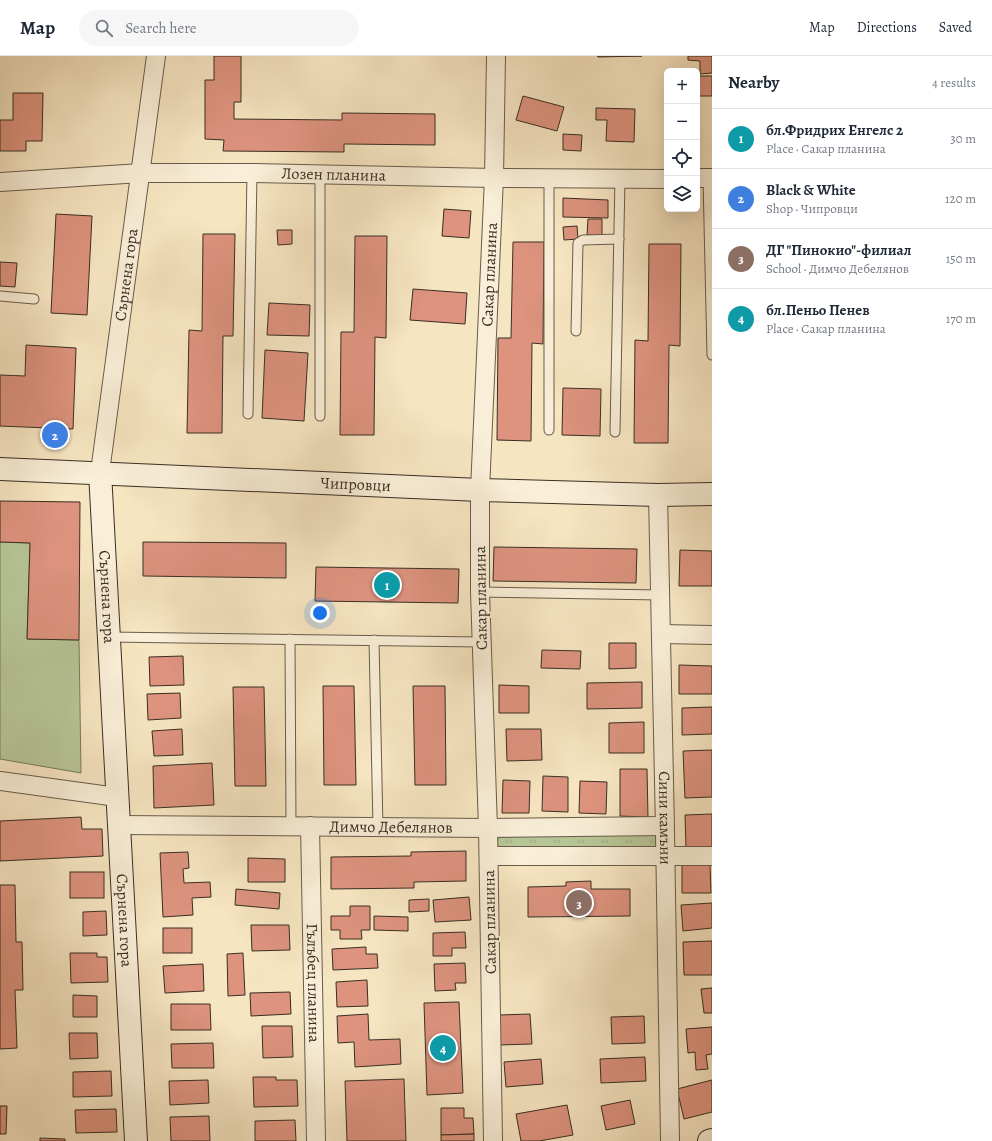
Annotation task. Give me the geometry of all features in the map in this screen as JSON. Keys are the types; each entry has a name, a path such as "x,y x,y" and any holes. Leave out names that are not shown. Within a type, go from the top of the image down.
{"main road":[{"name":"Чипровци","path":"0,469 100,472 480,490 658,495 712,494"},
{"name":"Сърнена гора","path":"100,472 136,1141"}],"street":[{"name":"Сърнена гора","path":"100,472 156,56"},
{"name":"Сакар планина","path":"493,1141 488,828 480,592 480,490 494,178 496,56"},
{"name":"Лозен планина","path":"0,182 141,173 252,172 550,179 664,179"},
{"name":"Сини камъни","path":"658,495 662,634 664,856 670,1141"},
{"path":"662,634 712,635"},
{"path":"0,781 117,797"},
{"name":"Димчо Дебелянов","path":"118,824 488,828 664,826"},
{"name":"Гълъбец планина","path":"310,826 316,1141"},
{"path":"488,856 712,856"}],"lane":[{"path":"248,414 252,172"},
{"path":"320,173 320,416"},
{"path":"706,178 712,355"},
{"path":"549,430 550,179"},
{"path":"615,432 620,179"},
{"path":"576,332 578,244 583,240 619,240"},
{"path":"0,296 34,299"},
{"path":"480,592 661,595"},
{"path":"109,637 481,642"},
{"path":"290,639 291,826"},
{"path":"374,640 378,827"}],"green space":[{"path":"0,542 30,543 27,639 79,640 81,773 0,759"},
{"path":"658,834 658,848 497,848 498,837"}],"building":[{"path":"214,56 241,56 241,102 234,102 234,119 342,120 342,113 435,114 435,145 344,144 344,152 223,151 224,140 205,139 205,80 214,80"},
{"path":"597,56 642,56 598,57"},
{"path":"688,56 712,56 712,73 700,74 700,61 688,60"},
{"path":"700,76 712,76 712,96 700,96"},
{"path":"13,93 43,93 42,141 26,141 26,151 0,151 0,120 13,120"},
{"path":"523,96 564,107 557,131 516,120"},
{"path":"596,108 635,109 634,142 606,141 607,120 596,120"},
{"path":"563,134 582,135 581,151 563,150"},
{"path":"563,198 608,200 608,218 563,217"},
{"path":"444,209 471,211 469,238 442,236"},
{"path":"56,214 92,216 87,315 51,313"},
{"path":"588,219 602,219 602,236 587,235"},
{"path":"577,226 578,239 564,240 563,227"},
{"path":"277,230 292,230 292,244 278,245"},
{"path":"203,234 235,234 233,336 223,336 222,433 187,433 189,330 202,331"},
{"path":"355,236 387,236 386,338 375,337 374,435 340,435 341,332 354,332"},
{"path":"513,242 544,242 543,344 532,343 531,441 497,440 498,338 511,338"},
{"path":"649,244 681,244 680,346 669,345 668,443 634,443 635,340 648,341"},
{"path":"0,262 17,263 15,287 0,286"},
{"path":"413,289 467,293 465,324 410,320"},
{"path":"269,303 310,305 309,336 267,335"},
{"path":"26,345 76,348 73,429 0,426 0,375 25,376"},
{"path":"265,350 308,353 304,421 262,418"},
{"path":"563,388 601,389 600,436 562,435"},
{"path":"0,501 80,502 79,640 27,639 30,543 0,542"},
{"path":"143,542 286,543 286,578 143,576"},
{"path":"494,547 637,549 636,583 493,581"},
{"path":"680,550 712,551 712,586 679,586"},
{"path":"316,567 459,569 458,603 315,601"},
{"path":"609,643 636,643 636,668 609,669"},
{"path":"542,650 581,651 580,669 541,668"},
{"path":"183,656 184,685 150,686 149,657"},
{"path":"679,665 712,666 712,694 679,694"},
{"path":"642,682 642,708 587,709 587,683"},
{"path":"499,685 529,686 529,713 499,713"},
{"path":"323,686 354,686 356,785 324,785"},
{"path":"413,686 445,686 446,785 415,785"},
{"path":"233,687 264,687 266,786 235,786"},
{"path":"180,693 181,718 148,720 147,694"},
{"path":"712,707 712,734 682,735 682,708"},
{"path":"644,722 644,753 609,753 609,723"},
{"path":"182,729 183,755 154,756 152,731"},
{"path":"506,729 541,729 542,760 507,761"},
{"path":"712,750 712,797 685,798 683,751"},
{"path":"212,763 214,805 154,808 153,766"},
{"path":"620,769 647,769 648,817 620,816"},
{"path":"543,776 568,777 568,812 542,811"},
{"path":"503,780 530,781 529,813 502,813"},
{"path":"580,781 607,782 606,814 579,813"},
{"path":"712,814 712,848 686,849 685,815"},
{"path":"81,817 82,829 102,829 103,856 0,861 0,821"},
{"path":"466,851 466,881 414,882 414,888 331,889 331,857 411,856 411,852"},
{"path":"188,852 189,868 183,869 184,883 210,882 211,897 192,898 193,915 163,917 160,853"},
{"path":"248,858 285,859 285,882 248,882"},
{"path":"682,865 710,865 711,893 682,893"},
{"path":"70,872 104,872 104,898 70,898"},
{"path":"591,881 591,889 630,889 630,916 528,917 528,887 566,886 566,882"},
{"path":"0,885 15,885 16,942 22,942 23,990 15,990 17,1048 0,1049"},
{"path":"236,889 280,893 279,909 235,905"},
{"path":"469,897 471,920 435,922 433,900"},
{"path":"429,899 429,911 409,912 409,900"},
{"path":"712,903 712,928 683,931 681,905"},
{"path":"350,906 370,906 370,930 361,930 362,939 340,939 340,930 331,930 331,916 350,916"},
{"path":"106,911 107,935 83,936 83,912"},
{"path":"374,916 408,917 408,931 374,930"},
{"path":"251,925 289,925 290,950 252,951"},
{"path":"163,928 192,928 192,953 163,953"},
{"path":"465,932 466,948 452,948 452,956 433,956 433,933"},
{"path":"712,941 712,975 684,975 683,942"},
{"path":"366,947 366,954 377,954 378,968 333,970 332,949"},
{"path":"70,953 97,953 97,957 107,957 108,982 71,983"},
{"path":"243,953 245,995 228,996 227,954"},
{"path":"465,963 466,983 455,983 456,990 435,991 434,964"},
{"path":"203,964 204,991 165,993 163,966"},
{"path":"367,980 368,1006 337,1007 336,982"},
{"path":"712,988 712,1013 704,1013 701,989"},
{"path":"290,992 291,1014 251,1016 250,993"},
{"path":"73,995 97,996 97,1017 73,1017"},
{"path":"459,1002 463,1093 427,1095 424,1003"},
{"path":"171,1004 210,1004 211,1030 171,1030"},
{"path":"368,1014 369,1040 400,1039 401,1064 355,1067 354,1042 338,1043 337,1016"},
{"path":"530,1014 532,1044 499,1045 498,1015"},
{"path":"644,1016 645,1043 612,1044 611,1017"},
{"path":"262,1026 292,1026 293,1057 263,1058"},
{"path":"712,1027 712,1054 706,1055 708,1069 696,1070 695,1052 688,1053 686,1029"},
{"path":"69,1033 97,1033 98,1058 70,1059"},
{"path":"213,1043 214,1068 172,1068 171,1044"},
{"path":"645,1057 646,1081 601,1083 600,1059"},
{"path":"541,1059 543,1084 506,1087 504,1062"},
{"path":"111,1071 112,1096 73,1097 73,1072"},
{"path":"253,1077 276,1077 276,1080 297,1080 298,1106 254,1107"},
{"path":"404,1079 406,1141 347,1141 345,1081"},
{"path":"208,1080 209,1103 170,1105 169,1081"},
{"path":"712,1080 712,1112 684,1119 677,1089"},
{"path":"630,1100 635,1124 606,1130 601,1106"},
{"path":"567,1105 573,1135 539,1141 521,1141 516,1114"},
{"path":"0,1106 7,1106 6,1134 0,1134"},
{"path":"441,1108 464,1108 464,1118 473,1118 474,1134 441,1135"},
{"path":"116,1109 117,1132 76,1133 75,1110"},
{"path":"209,1116 210,1141 171,1141 170,1117"},
{"path":"295,1120 296,1141 255,1141 255,1121"},
{"path":"474,1134 474,1141 441,1141 441,1135"},
{"path":"40,1138 65,1139 65,1141 40,1141"}],"place":[{"name":"Black & White","path":"55,435"},
{"name":"бл.Фридрих Енгелс 2","path":"387,585"},
{"name":"ДГ \"Пинокио\"-филиал","path":"579,903"},
{"name":"бл.Пеньо Пенев","path":"443,1048"}]}
